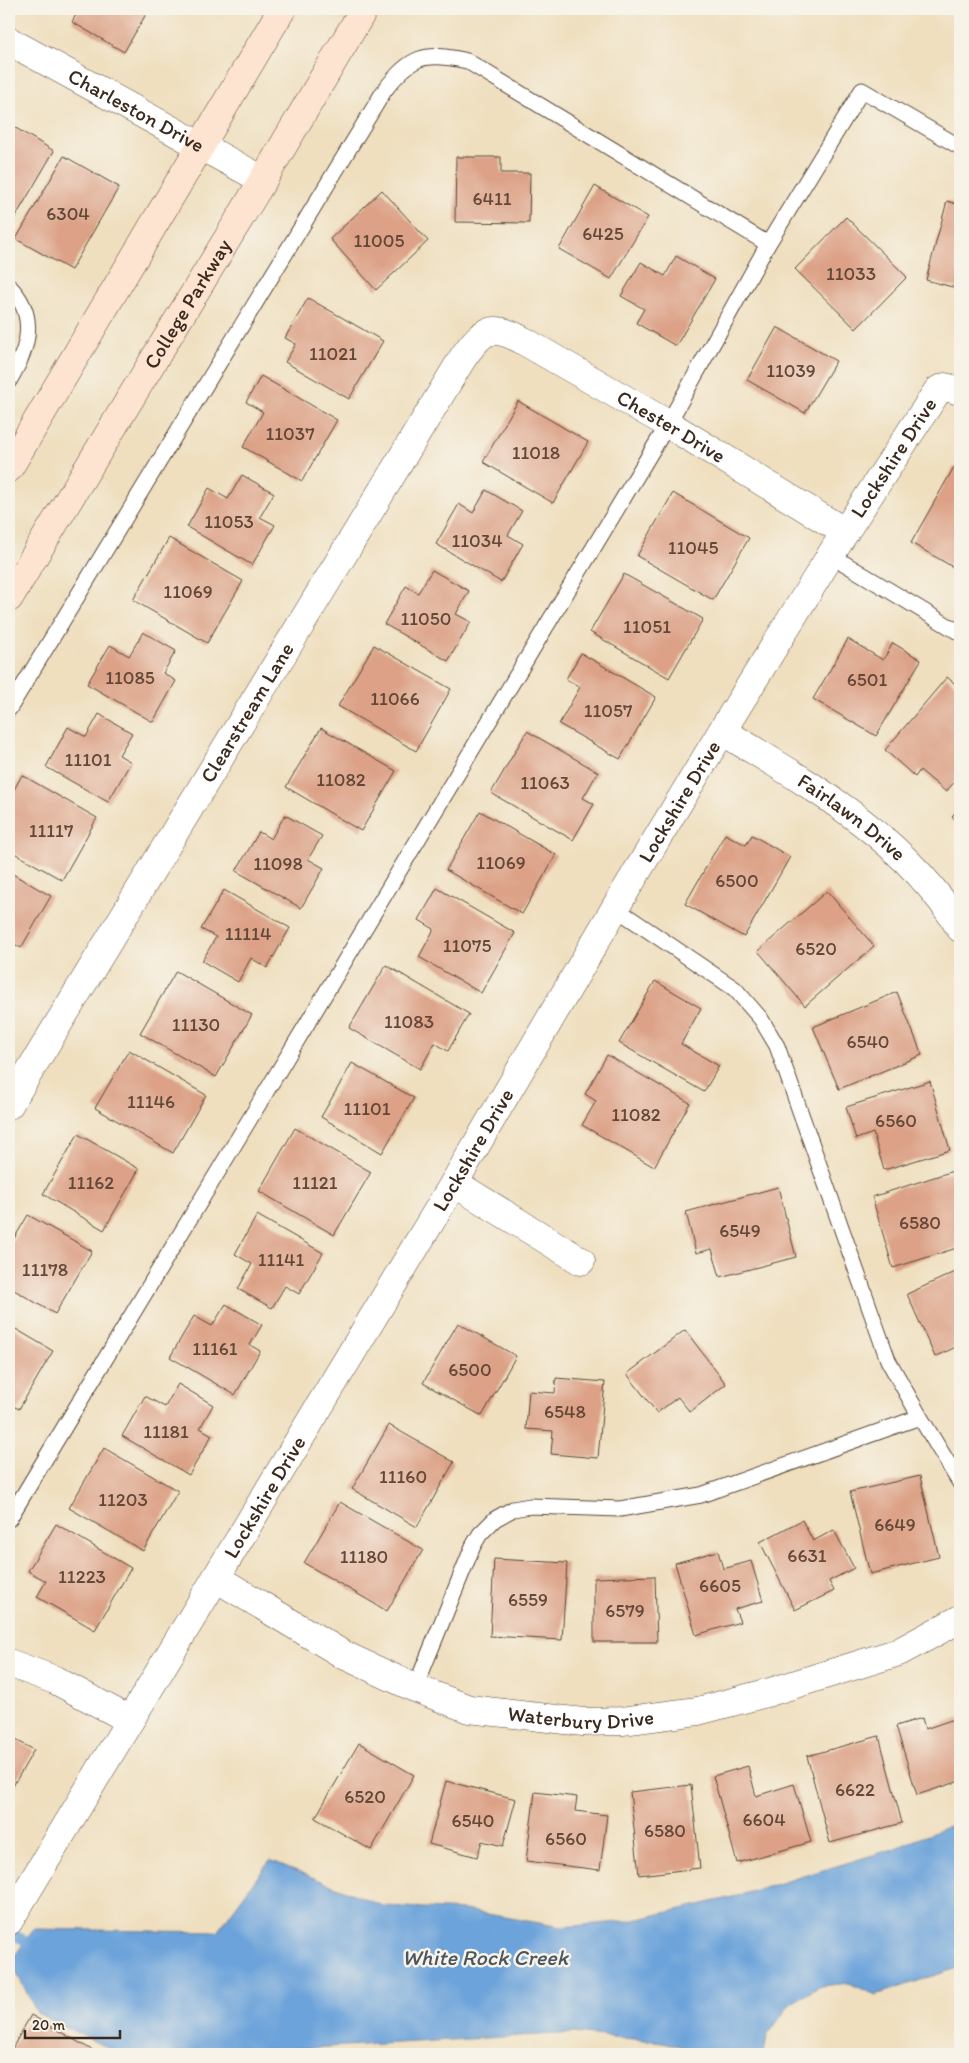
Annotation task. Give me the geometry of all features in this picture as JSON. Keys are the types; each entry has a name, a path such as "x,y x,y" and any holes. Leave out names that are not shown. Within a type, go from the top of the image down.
{"main road":[{"path":"9,468 282,9"},
{"name":"College Parkway","path":"9,598 263,180 364,9"}],"street":[{"name":"Charleston Drive","path":"9,41 263,180"},
{"name":"Chester Drive","path":"494,330 506,332 522,340 668,424 845,532"},
{"name":"Clearstream Lane","path":"9,1105 462,359 473,343 484,334 494,330"},
{"name":"Lockshire Drive","path":"12,1916 454,1183 615,908 722,731 832,556 845,532 938,390 953,389"},
{"name":"Fairlawn Drive","path":"722,731 819,790 870,828 938,896 960,928"},
{"path":"454,1183 581,1261"},
{"name":"Waterbury Drive","path":"216,1578 344,1655 415,1688 469,1709 583,1722 622,1721 698,1711 831,1674 899,1652 960,1619"},
{"path":"9,1663 55,1680 130,1720"}],"lane":[{"path":"9,709 384,91 398,72 413,61 430,56 467,61 768,244"},
{"path":"9,1519 668,424 768,244 862,90 960,148"},
{"path":"9,286 25,312 28,334 21,360 9,382"},
{"path":"832,556 960,632"},
{"path":"615,908 735,989 761,1019 777,1046 888,1360 960,1483"},
{"path":"415,1688 473,1546 480,1534 495,1519 507,1512 530,1506 620,1509 701,1495 920,1417"}],"water":[{"path":"960,1822 960,1967 876,1995 849,1983 820,1986 790,2004 767,2036 764,2054 714,2054 663,2042 574,2033 274,2050 120,2054 37,2013 11,1961 34,1929 217,1932 270,1860 383,1906 465,1910 562,1927 630,1921 737,1896 893,1849"}],"building":[{"path":"79,9 149,9 124,52 72,22"},
{"path":"9,124 54,151 9,228"},
{"path":"64,156 119,187 71,270 16,239"},
{"path":"456,157 501,157 501,173 530,173 529,223 455,222"},
{"path":"595,186 648,217 611,279 559,249"},
{"path":"382,190 428,241 376,290 330,239"},
{"path":"947,201 960,205 960,289 926,280"},
{"path":"846,217 907,277 856,329 795,269"},
{"path":"676,256 715,279 676,346 636,323 644,309 621,296 641,262 665,276"},
{"path":"308,298 383,341 349,399 285,362 296,344 285,338"},
{"path":"777,327 836,361 805,413 747,380"},
{"path":"261,376 337,420 302,481 243,447 263,412 246,402"},
{"path":"518,401 588,442 553,503 483,462"},
{"path":"954,467 960,471 960,571 911,543"},
{"path":"242,475 274,493 260,517 275,525 252,565 187,527 209,488 228,499"},
{"path":"486,490 522,511 508,535 523,544 501,582 436,544 459,504 473,513"},
{"path":"673,493 749,538 713,600 637,556"},
{"path":"169,538 243,581 207,643 133,600"},
{"path":"432,570 469,591 456,614 471,622 448,661 384,624 406,586 418,593"},
{"path":"624,574 703,619 669,678 590,632"},
{"path":"143,632 176,651 163,673 176,681 153,722 87,684 110,645 129,656"},
{"path":"848,639 883,660 893,643 921,660 876,736 813,699"},
{"path":"374,645 451,689 416,751 338,706"},
{"path":"581,653 656,697 620,759 559,724 580,687 566,679"},
{"path":"947,677 960,688 960,775 946,792 920,770 915,777 885,750"},
{"path":"99,714 132,733 119,755 131,762 108,802 46,767 68,727 86,737"},
{"path":"321,728 396,771 361,831 286,787"},
{"path":"527,731 598,772 583,798 594,804 573,840 491,793"},
{"path":"22,775 97,818 62,880 9,850 9,835 14,826 9,824 9,799"},
{"path":"960,808 960,825 952,816"},
{"path":"480,811 556,855 522,914 446,870"},
{"path":"285,815 322,836 308,859 324,868 301,908 236,871 259,832 271,839"},
{"path":"725,834 746,845 752,835 790,857 744,937 685,904"},
{"path":"9,872 51,896 21,948 9,941"},
{"path":"437,888 515,933 481,993 419,957 434,929 419,920"},
{"path":"224,890 290,928 267,968 251,958 238,982 202,961 216,937 201,929"},
{"path":"827,891 874,946 805,1006 758,951"},
{"path":"386,965 469,1014 448,1051 435,1043 420,1069 349,1028"},
{"path":"176,971 252,1015 216,1077 140,1033"},
{"path":"655,981 701,1008 681,1044 719,1066 704,1092 619,1043"},
{"path":"897,992 922,1055 839,1089 813,1027"},
{"path":"129,1050 206,1095 173,1153 95,1108"},
{"path":"607,1055 690,1103 654,1167 582,1125 596,1101 585,1094"},
{"path":"352,1063 414,1098 382,1153 321,1117"},
{"path":"930,1081 950,1150 884,1170 873,1133 856,1139 846,1107"},
{"path":"295,1128 371,1172 334,1235 259,1191"},
{"path":"78,1134 139,1169 104,1230 43,1194"},
{"path":"953,1171 960,1195 960,1247 893,1268 872,1197"},
{"path":"778,1187 796,1257 720,1277 712,1249 696,1253 686,1212"},
{"path":"28,1215 92,1251 55,1314 9,1287 9,1247"},
{"path":"257,1215 323,1253 299,1294 285,1286 272,1308 238,1289 252,1264 235,1254"},
{"path":"960,1270 960,1345 935,1357 907,1294"},
{"path":"226,1304 262,1325 250,1345 260,1351 235,1395 170,1357 194,1316 212,1326"},
{"path":"458,1323 516,1356 482,1416 423,1383"},
{"path":"9,1325 53,1351 19,1409 9,1404"},
{"path":"685,1330 726,1384 690,1412 678,1397 657,1413 627,1374"},
{"path":"556,1378 605,1382 598,1458 551,1454 553,1431 526,1429 529,1391 555,1393"},
{"path":"178,1384 213,1405 200,1428 212,1435 189,1475 122,1436 145,1396 165,1407"},
{"path":"389,1425 454,1462 417,1527 352,1489"},
{"path":"104,1448 178,1491 143,1551 69,1508"},
{"path":"920,1476 939,1557 870,1574 850,1492"},
{"path":"340,1502 423,1550 387,1611 304,1563"},
{"path":"802,1520 813,1541 834,1530 854,1568 829,1581 834,1591 795,1610 760,1542"},
{"path":"56,1524 131,1568 95,1630 37,1597 46,1581 28,1571"},
{"path":"718,1551 723,1569 751,1561 763,1601 735,1609 740,1622 696,1635 675,1563"},
{"path":"494,1559 567,1563 562,1640 490,1636"},
{"path":"655,1576 657,1642 594,1642 594,1578"},
{"path":"960,1717 960,1781 917,1795 896,1726 922,1718 925,1729"},
{"path":"9,1736 34,1750 9,1793"},
{"path":"879,1736 902,1823 830,1843 807,1756"},
{"path":"359,1743 414,1775 371,1850 315,1818"},
{"path":"748,1766 756,1796 794,1784 811,1842 737,1863 713,1776"},
{"path":"446,1781 516,1799 503,1846 482,1841 477,1857 429,1844"},
{"path":"691,1785 700,1868 639,1875 630,1792"},
{"path":"535,1792 577,1797 575,1811 607,1815 600,1870 526,1861"},
{"path":"31,2015 99,2054 9,2054"}],"waterway":[{"name":"White Rock Creek","path":"9,1932 37,1947"}]}
